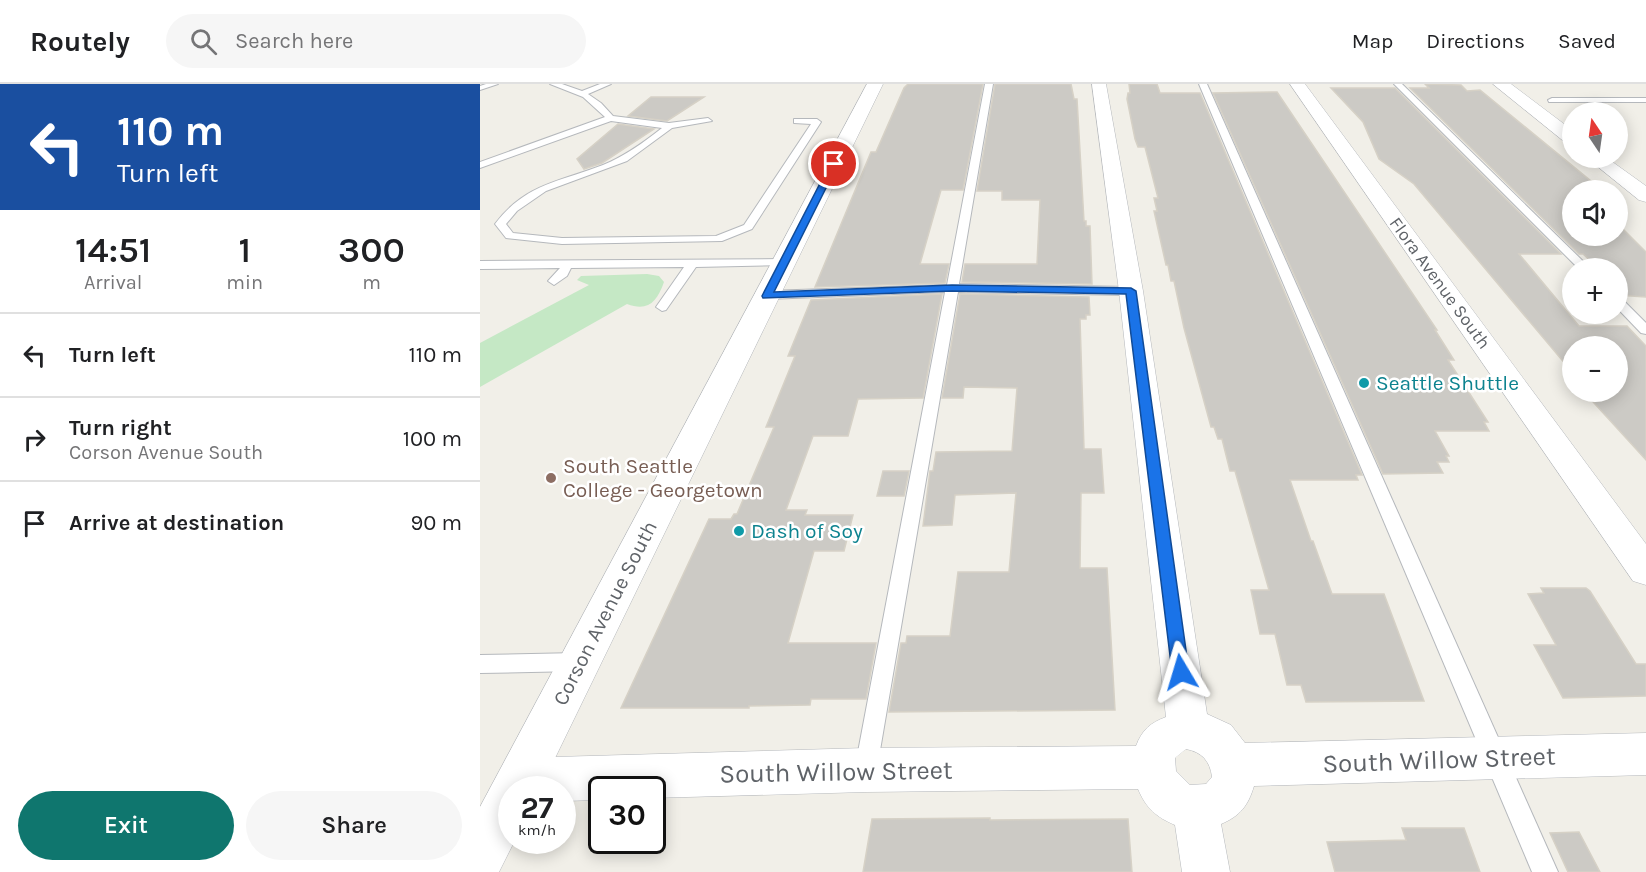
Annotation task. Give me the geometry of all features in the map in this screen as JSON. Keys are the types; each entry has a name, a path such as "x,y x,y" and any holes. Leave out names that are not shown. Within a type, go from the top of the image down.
{"street":[{"name":"Corson Avenue South","path":"521,776 875,84"},
{"path":"1099,84 1131,291 1188,729"},
{"name":"Flora Avenue South","path":"1297,84 1646,571"},
{"path":"1501,84 1562,131"},
{"path":"1609,168 1646,196"},
{"path":"1188,729 1198,729 1223,744 1233,765 1232,784 1227,795 1218,803 1206,808 1179,804 1167,797 1158,786 1152,767 1155,750 1161,739 1172,732 1188,729"},
{"name":"South Willow Street","path":"1233,765 1646,754"},
{"name":"South Willow Street","path":"576,785 866,770 1152,767"},
{"path":"1195,808 1206,872"},
{"name":"Corson Avenue South","path":"480,857 498,822"}],"lane":[{"path":"480,88 494,84"},
{"path":"554,84 584,93 602,106 610,118"},
{"path":"584,93 607,84"},
{"path":"866,770 989,84"},
{"path":"1203,84 1545,872"},
{"path":"1398,84 1574,258"},
{"path":"1552,100 1646,100"},
{"path":"480,165 610,118 669,126 708,122"},
{"path":"669,126 624,159 540,189 512,208 500,224 510,236 562,241 718,239 748,227 817,122 797,121"},
{"path":"480,266 783,263"},
{"path":"662,307 692,264"},
{"path":"554,281 563,273 567,265"},
{"path":"767,296 952,288 1131,291"},
{"path":"1628,312 1646,330"},
{"path":"480,664 579,662"}],"green space":[{"path":"647,274 659,276 664,282 651,304 641,307 627,304 480,387 480,343 589,285 577,280 581,276"}],"building":[{"path":"908,84 983,84 963,190 941,190 920,264 949,264 945,283 815,287 871,152 876,152 904,88"},
{"path":"995,84 1071,84 1074,99 1077,99 1084,221 1086,221 1086,226 1090,226 1092,284 962,282 965,264 1037,264 1040,200 1002,200 1002,191 977,191"},
{"path":"1129,84 1157,84 1160,93 1200,93 1362,475 1356,475 1358,480 1290,480 1311,541 1313,541 1332,594 1384,594 1424,701 1306,702 1301,685 1287,685 1275,634 1260,634 1251,590 1269,590 1235,471 1230,471 1222,439 1218,439 1214,427 1211,427 1184,328 1174,281 1171,281 1168,265 1166,265 1154,211 1157,211 1154,198 1158,198 1145,147 1138,147 1135,139 1127,99 1130,93"},
{"path":"1425,84 1461,85 1467,91 1480,90 1562,157 1562,168 1575,168 1590,180 1562,180 1562,237 1410,88 1429,88"},
{"path":"1331,88 1395,88 1561,254 1519,254 1562,306 1562,324 1627,326 1646,346 1646,460 1593,402 1628,402 1628,336 1562,336 1562,360 1414,184 1379,159 1363,122"},
{"path":"1277,92 1437,330 1435,330 1454,360 1448,360 1488,422 1484,422 1489,431 1435,431 1449,456 1446,456 1449,462 1437,462 1443,473 1383,474 1213,93"},
{"path":"651,97 704,97 667,121 628,116"},
{"path":"618,124 654,129 602,163 584,169 577,159"},
{"path":"1628,234 1646,252 1646,297 1628,296 1628,258 1587,258 1571,246 1628,246"},
{"path":"942,294 923,398 858,399 848,436 813,436 786,510 807,510 805,515 853,515 844,551 814,551 788,643 876,643 866,699 811,699 810,705 749,706 749,708 621,708 709,519 731,519 734,514 737,514 774,427 766,427 795,356 788,356 811,300"},
{"path":"960,294 1089,297 1090,315 1086,315 1086,319 1080,319 1084,449 1101,449 1104,493 1081,493 1080,568 1107,568 1115,710 889,712 901,643 906,643 907,636 950,636 958,572 1009,572 1016,493 955,495 952,525 923,526 930,471 933,471 936,452 1012,451 1017,388 964,387 963,398 942,398"},
{"path":"883,471 909,471 904,496 877,496"},
{"path":"1541,588 1586,588 1590,591 1636,664 1646,664 1646,696 1563,698 1534,645 1556,645 1528,594 1544,593"},
{"path":"990,818 990,820 1128,819 1132,872 863,872 872,819"},
{"path":"1402,828 1464,828 1480,872 1335,872 1327,842 1406,840"},
{"path":"1579,832 1600,872 1568,872 1550,833"}],"place":[{"name":"Seattle Shuttle","path":"1364,383"},
{"name":"South Seattle College - Georgetown","path":"551,478"},
{"name":"Dash of Soy","path":"739,531"}],"route":[{"path":"834,164 767,296 952,288 1131,291 1181,672"}]}
